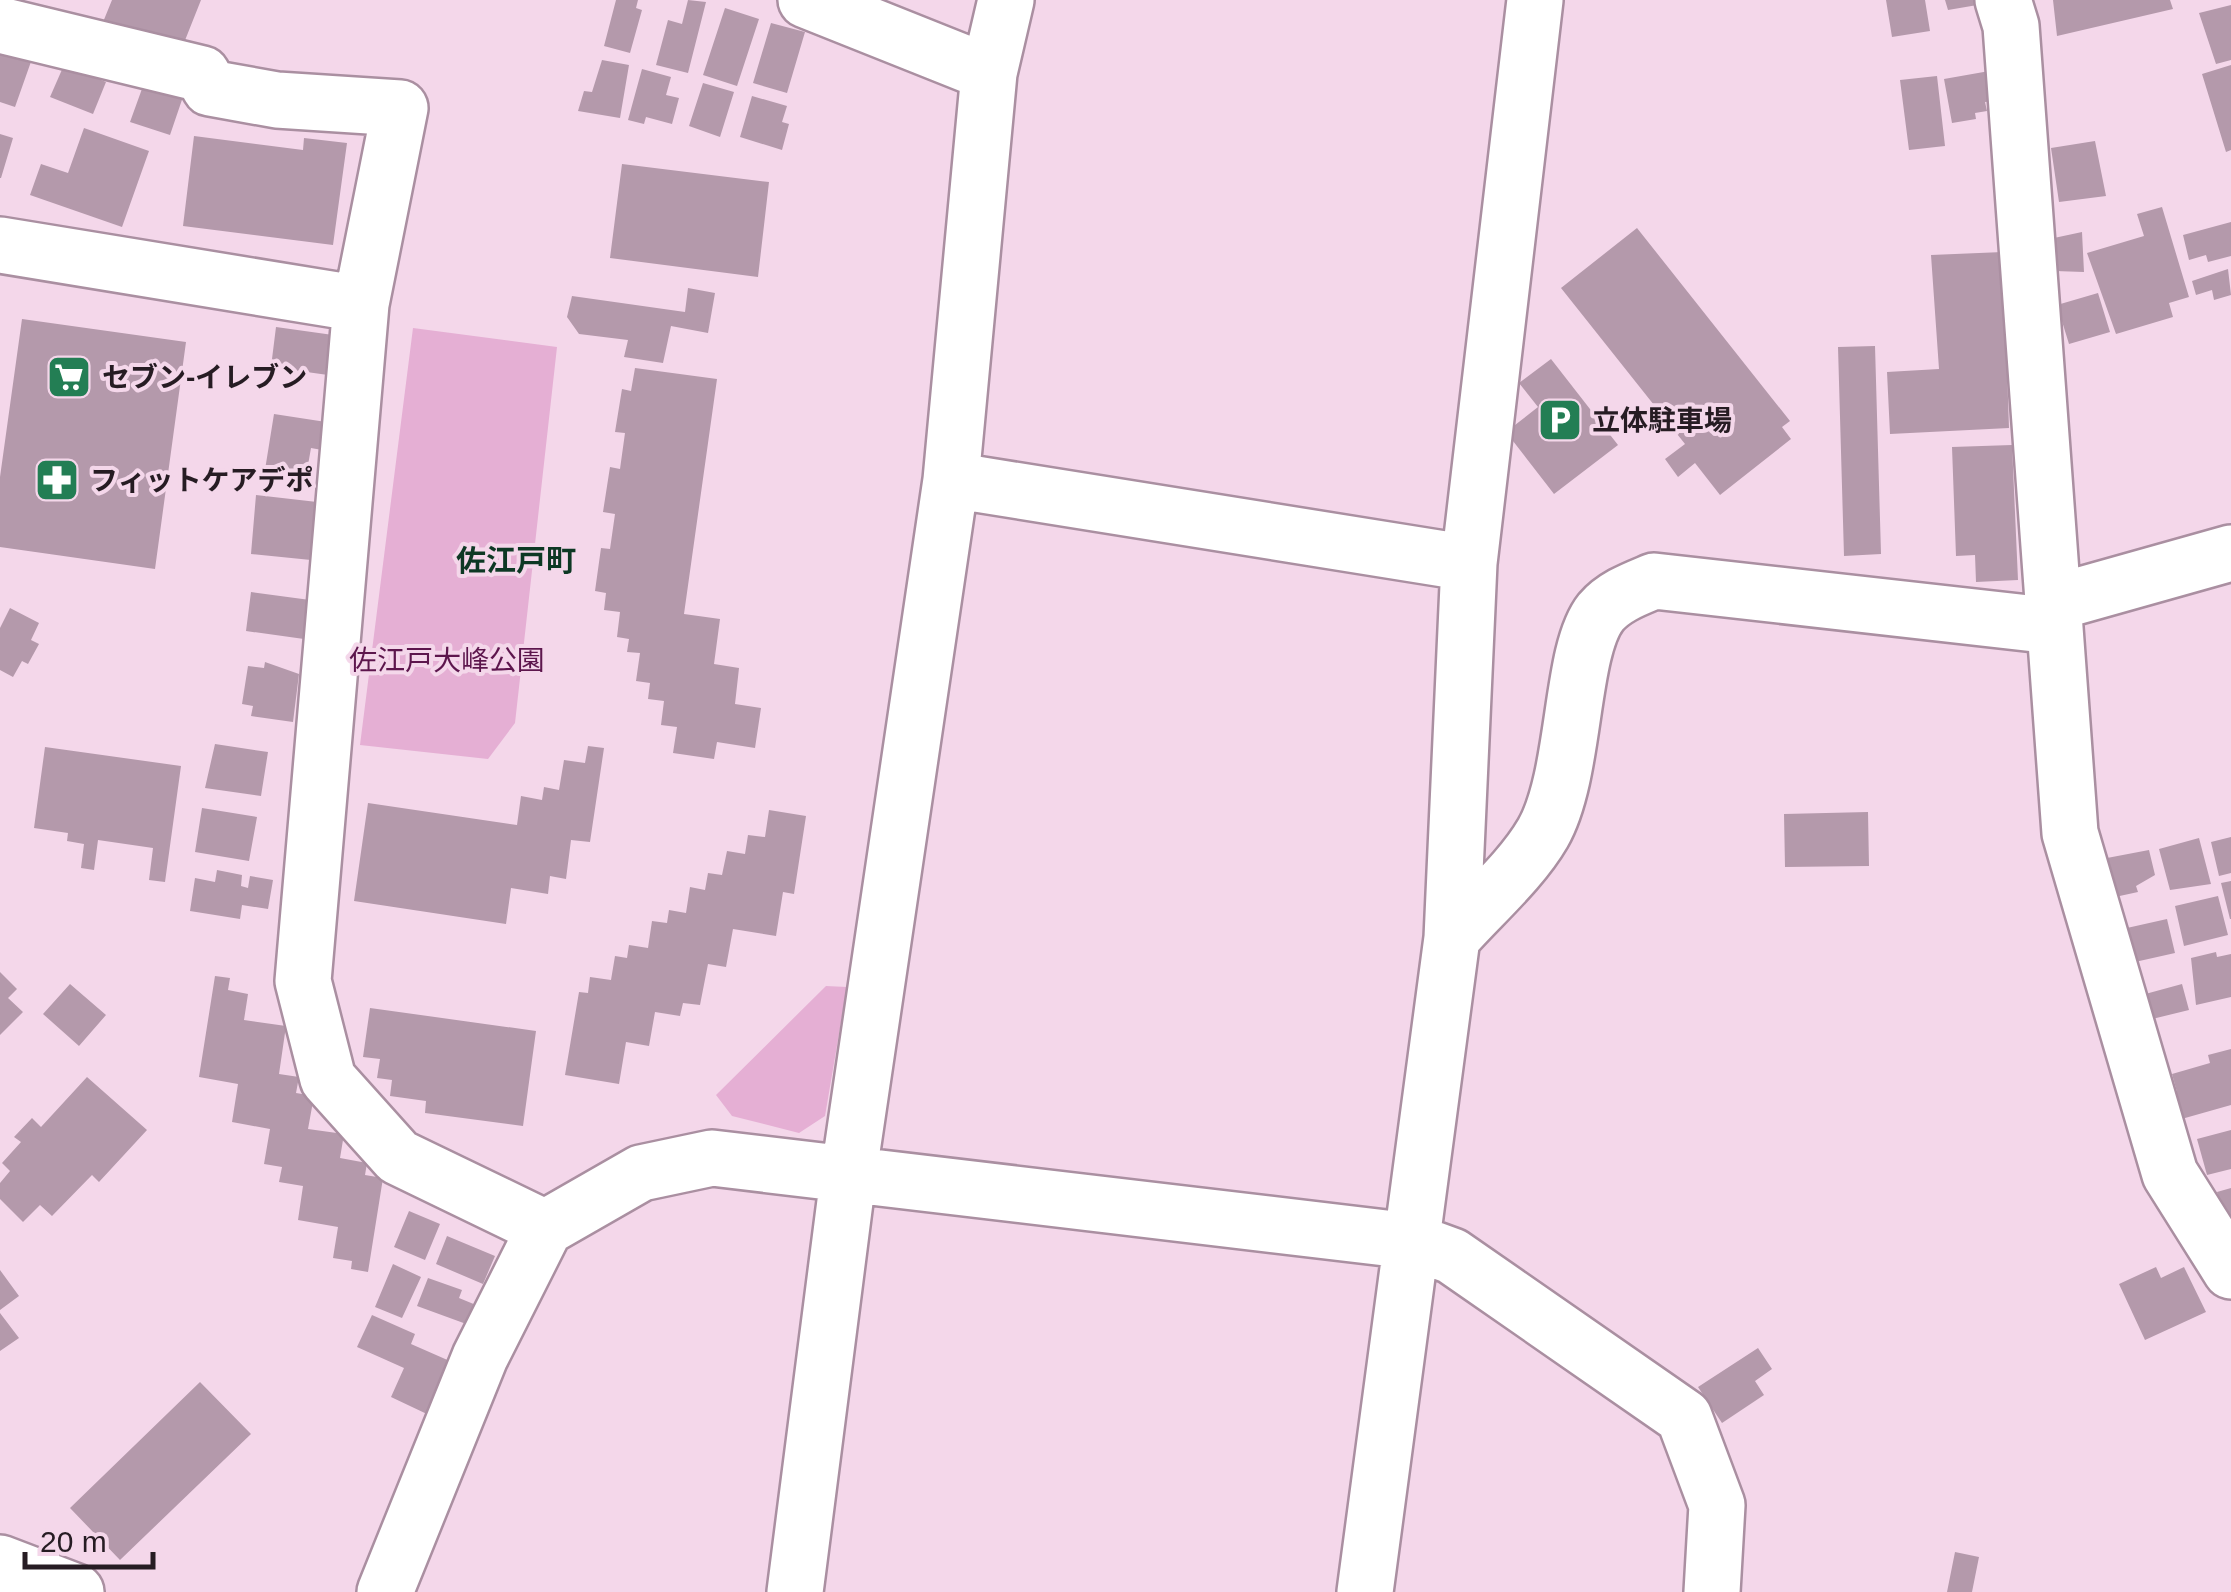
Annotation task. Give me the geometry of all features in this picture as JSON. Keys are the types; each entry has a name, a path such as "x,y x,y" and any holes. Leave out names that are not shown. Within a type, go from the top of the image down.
{"street":[{"path":"806,0 989,73"},
{"path":"795,1592 848,1178 950,480 989,73 1006,0"},
{"path":"1365,1592 1452,938 1469,562 1535,0"},
{"path":"2004,0 2010,26 2070,832 2170,1174 2231,1271"},
{"path":"0,25 202,74 210,88 277,100 400,108 360,304 304,982 328,1079 398,1157 545,1228"},
{"path":"0,245 360,304"},
{"path":"950,480 1469,562"},
{"path":"1452,938 1542,835 1564,782 1585,656 1599,614 1622,594 1654,581 2053,615 2231,552"},
{"path":"385,1592 480,1356 545,1228 641,1173 712,1158 848,1178 1412,1242 1452,1256 1684,1418 1717,1505 1712,1592"},
{"path":"0,1563 76,1592"}],"green space":[{"name":"佐江戸大峰公園","path":"413,328 557,347 515,723 488,759 360,745"},
{"path":"826,986 847,987 825,1116 799,1133 732,1116 716,1095"}],"building":[{"path":"112,0 201,0 178,58 101,27"},
{"path":"616,0 638,0 636,8 642,10 630,53 604,46"},
{"path":"688,0 706,2 688,73 656,65 668,20 682,24"},
{"path":"1886,0 1925,0 1930,31 1892,37"},
{"path":"1945,0 1995,0 1995,2 1948,10"},
{"path":"2053,0 2170,0 2173,9 2057,36"},
{"path":"2231,5 2231,60 2216,64 2199,13"},
{"path":"725,8 759,19 737,86 703,75"},
{"path":"771,23 805,32 787,93 753,83"},
{"path":"0,44 33,56 15,107 0,102"},
{"path":"602,60 629,65 620,118 578,111 584,91 592,92"},
{"path":"64,65 106,82 93,114 50,97"},
{"path":"2231,65 2231,150 2226,152 2202,74"},
{"path":"642,69 671,77 666,95 679,98 672,124 646,117 644,124 628,120"},
{"path":"1995,70 1995,101 1985,102 1987,111 1975,113 1976,119 1952,123 1944,79"},
{"path":"147,75 186,88 170,135 130,122"},
{"path":"1937,76 1945,146 1909,150 1900,80"},
{"path":"703,83 734,92 720,137 689,126"},
{"path":"752,96 787,106 782,122 789,124 782,150 740,137"},
{"path":"84,128 149,151 122,227 30,195 41,164 68,173"},
{"path":"0,134 13,138 1,178 0,178"},
{"path":"194,136 303,150 304,138 347,143 333,245 183,226"},
{"path":"2095,141 2106,196 2059,202 2051,148"},
{"path":"622,164 769,182 758,277 610,258"},
{"path":"2162,207 2189,297 2169,303 2173,317 2116,334 2087,253 2144,236 2137,214"},
{"path":"2231,222 2231,256 2208,262 2206,255 2189,260 2183,235"},
{"path":"1637,228 1790,421 1782,427 1791,439 1720,495 1695,463 1678,477 1665,459 1685,444 1561,288"},
{"path":"2082,232 2084,272 2055,271 2054,238"},
{"path":"2003,252 2009,428 1890,434 1887,372 1939,369 1931,255"},
{"path":"2228,269 2231,295 2214,300 2212,290 2196,295 2192,281"},
{"path":"688,288 715,293 708,333 671,326 663,363 624,357 628,340 579,334 567,317 572,296 685,312"},
{"path":"2098,293 2110,332 2069,344 2057,305"},
{"path":"22,319 186,342 155,569 0,547 0,477"},
{"path":"276,327 333,335 328,375 271,367"},
{"path":"1875,346 1881,554 1844,556 1838,347"},
{"name":"立体駐車場","path":"1551,359 1618,445 1554,494 1506,432 1538,407 1519,383"},
{"path":"635,368 717,379 684,614 720,619 714,664 739,668 735,704 761,708 755,748 717,742 714,759 673,753 677,727 661,725 664,701 648,699 650,683 636,681 640,653 627,652 629,639 617,637 620,612 604,610 606,593 595,591 601,548 610,549 615,514 603,512 610,467 620,469 625,433 615,432 622,389 631,391"},
{"path":"274,414 326,422 322,450 311,448 305,482 264,476"},
{"path":"2012,445 2018,580 1976,582 1975,555 1956,556 1952,447"},
{"path":"256,495 317,502 311,560 251,554"},
{"path":"251,592 310,600 304,639 246,631"},
{"path":"10,608 39,623 31,640 39,644 28,664 22,661 13,677 0,670 0,628"},
{"path":"265,662 299,674 293,722 251,716 253,706 242,704 248,666 264,668"},
{"path":"215,744 268,752 261,796 205,788"},
{"path":"588,746 604,748 590,842 571,840 566,879 550,876 548,894 511,888 506,924 354,901 368,803 517,825 521,796 542,800 544,787 559,790 564,760 585,763"},
{"path":"45,747 181,766 165,882 149,880 153,848 98,840 94,870 81,868 84,844 67,841 68,833 34,828"},
{"path":"202,808 257,817 249,861 195,852"},
{"path":"769,810 806,816 794,894 783,892 776,936 733,929 726,967 708,964 700,1005 683,1003 680,1016 655,1012 649,1046 626,1042 619,1084 565,1075 579,992 588,993 590,977 611,980 615,956 627,958 629,945 648,948 652,921 667,923 669,910 686,913 690,887 705,890 708,873 722,875 727,851 745,854 748,835 765,837"},
{"path":"1868,812 1869,866 1785,867 1784,814"},
{"path":"2231,837 2231,873 2219,876 2211,842"},
{"path":"2199,838 2211,884 2170,890 2159,849"},
{"path":"2149,850 2155,875 2136,886 2138,892 2115,897 2107,858"},
{"path":"217,870 242,875 241,886 248,888 250,876 273,880 268,909 242,905 240,919 190,911 195,878 215,882"},
{"path":"2231,881 2231,919 2230,919 2221,883"},
{"path":"2218,896 2228,935 2184,946 2175,906"},
{"path":"2167,919 2175,953 2126,964 2118,930"},
{"path":"2216,952 2217,957 2231,954 2231,997 2196,1005 2191,958"},
{"path":"0,972 17,989 8,998 23,1012 0,1035"},
{"path":"215,976 230,978 228,990 248,994 244,1020 286,1026 279,1074 299,1077 296,1093 314,1096 308,1129 344,1134 340,1158 367,1163 365,1175 383,1178 368,1272 351,1269 352,1261 333,1258 338,1227 298,1220 303,1186 279,1182 282,1167 264,1164 270,1129 232,1122 238,1084 199,1077"},
{"path":"70,984 106,1015 79,1046 43,1014"},
{"path":"2182,984 2189,1010 2144,1021 2138,996"},
{"path":"370,1008 536,1031 523,1126 425,1113 426,1101 390,1096 392,1080 377,1078 380,1059 363,1057"},
{"path":"2231,1049 2231,1105 2178,1120 2171,1093 2177,1092 2172,1074 2210,1063 2208,1055"},
{"path":"87,1077 147,1130 99,1182 92,1175 52,1216 40,1205 23,1222 0,1199 0,1183 10,1171 2,1163 21,1142 14,1137 32,1118 41,1127"},
{"path":"2231,1130 2231,1169 2207,1175 2197,1139"},
{"path":"2231,1188 2231,1215 2223,1217 2217,1192"},
{"path":"409,1211 440,1224 425,1260 394,1247"},
{"path":"447,1236 495,1256 483,1284 436,1264"},
{"path":"393,1264 421,1277 402,1318 375,1307"},
{"path":"2156,1267 2161,1278 2184,1267 2206,1312 2145,1340 2119,1284"},
{"path":"0,1270 19,1296 0,1310"},
{"path":"428,1278 462,1290 459,1298 476,1305 469,1325 417,1306"},
{"path":"0,1313 19,1338 0,1351"},
{"path":"372,1315 415,1334 411,1344 452,1362 429,1415 391,1397 404,1368 357,1347"},
{"path":"1758,1348 1772,1369 1755,1381 1764,1395 1722,1423 1698,1387"},
{"path":"200,1382 251,1434 120,1560 70,1508"},
{"path":"1955,1552 1979,1557 1972,1592 1947,1592"}],"place":[{"name":"セブン-イレブン","path":"69,377"},
{"name":"立体駐車場","path":"1560,420"},
{"name":"フィットケアデポ","path":"57,480"}],"district":[{"name":"佐江戸町","path":"516,560"}]}
